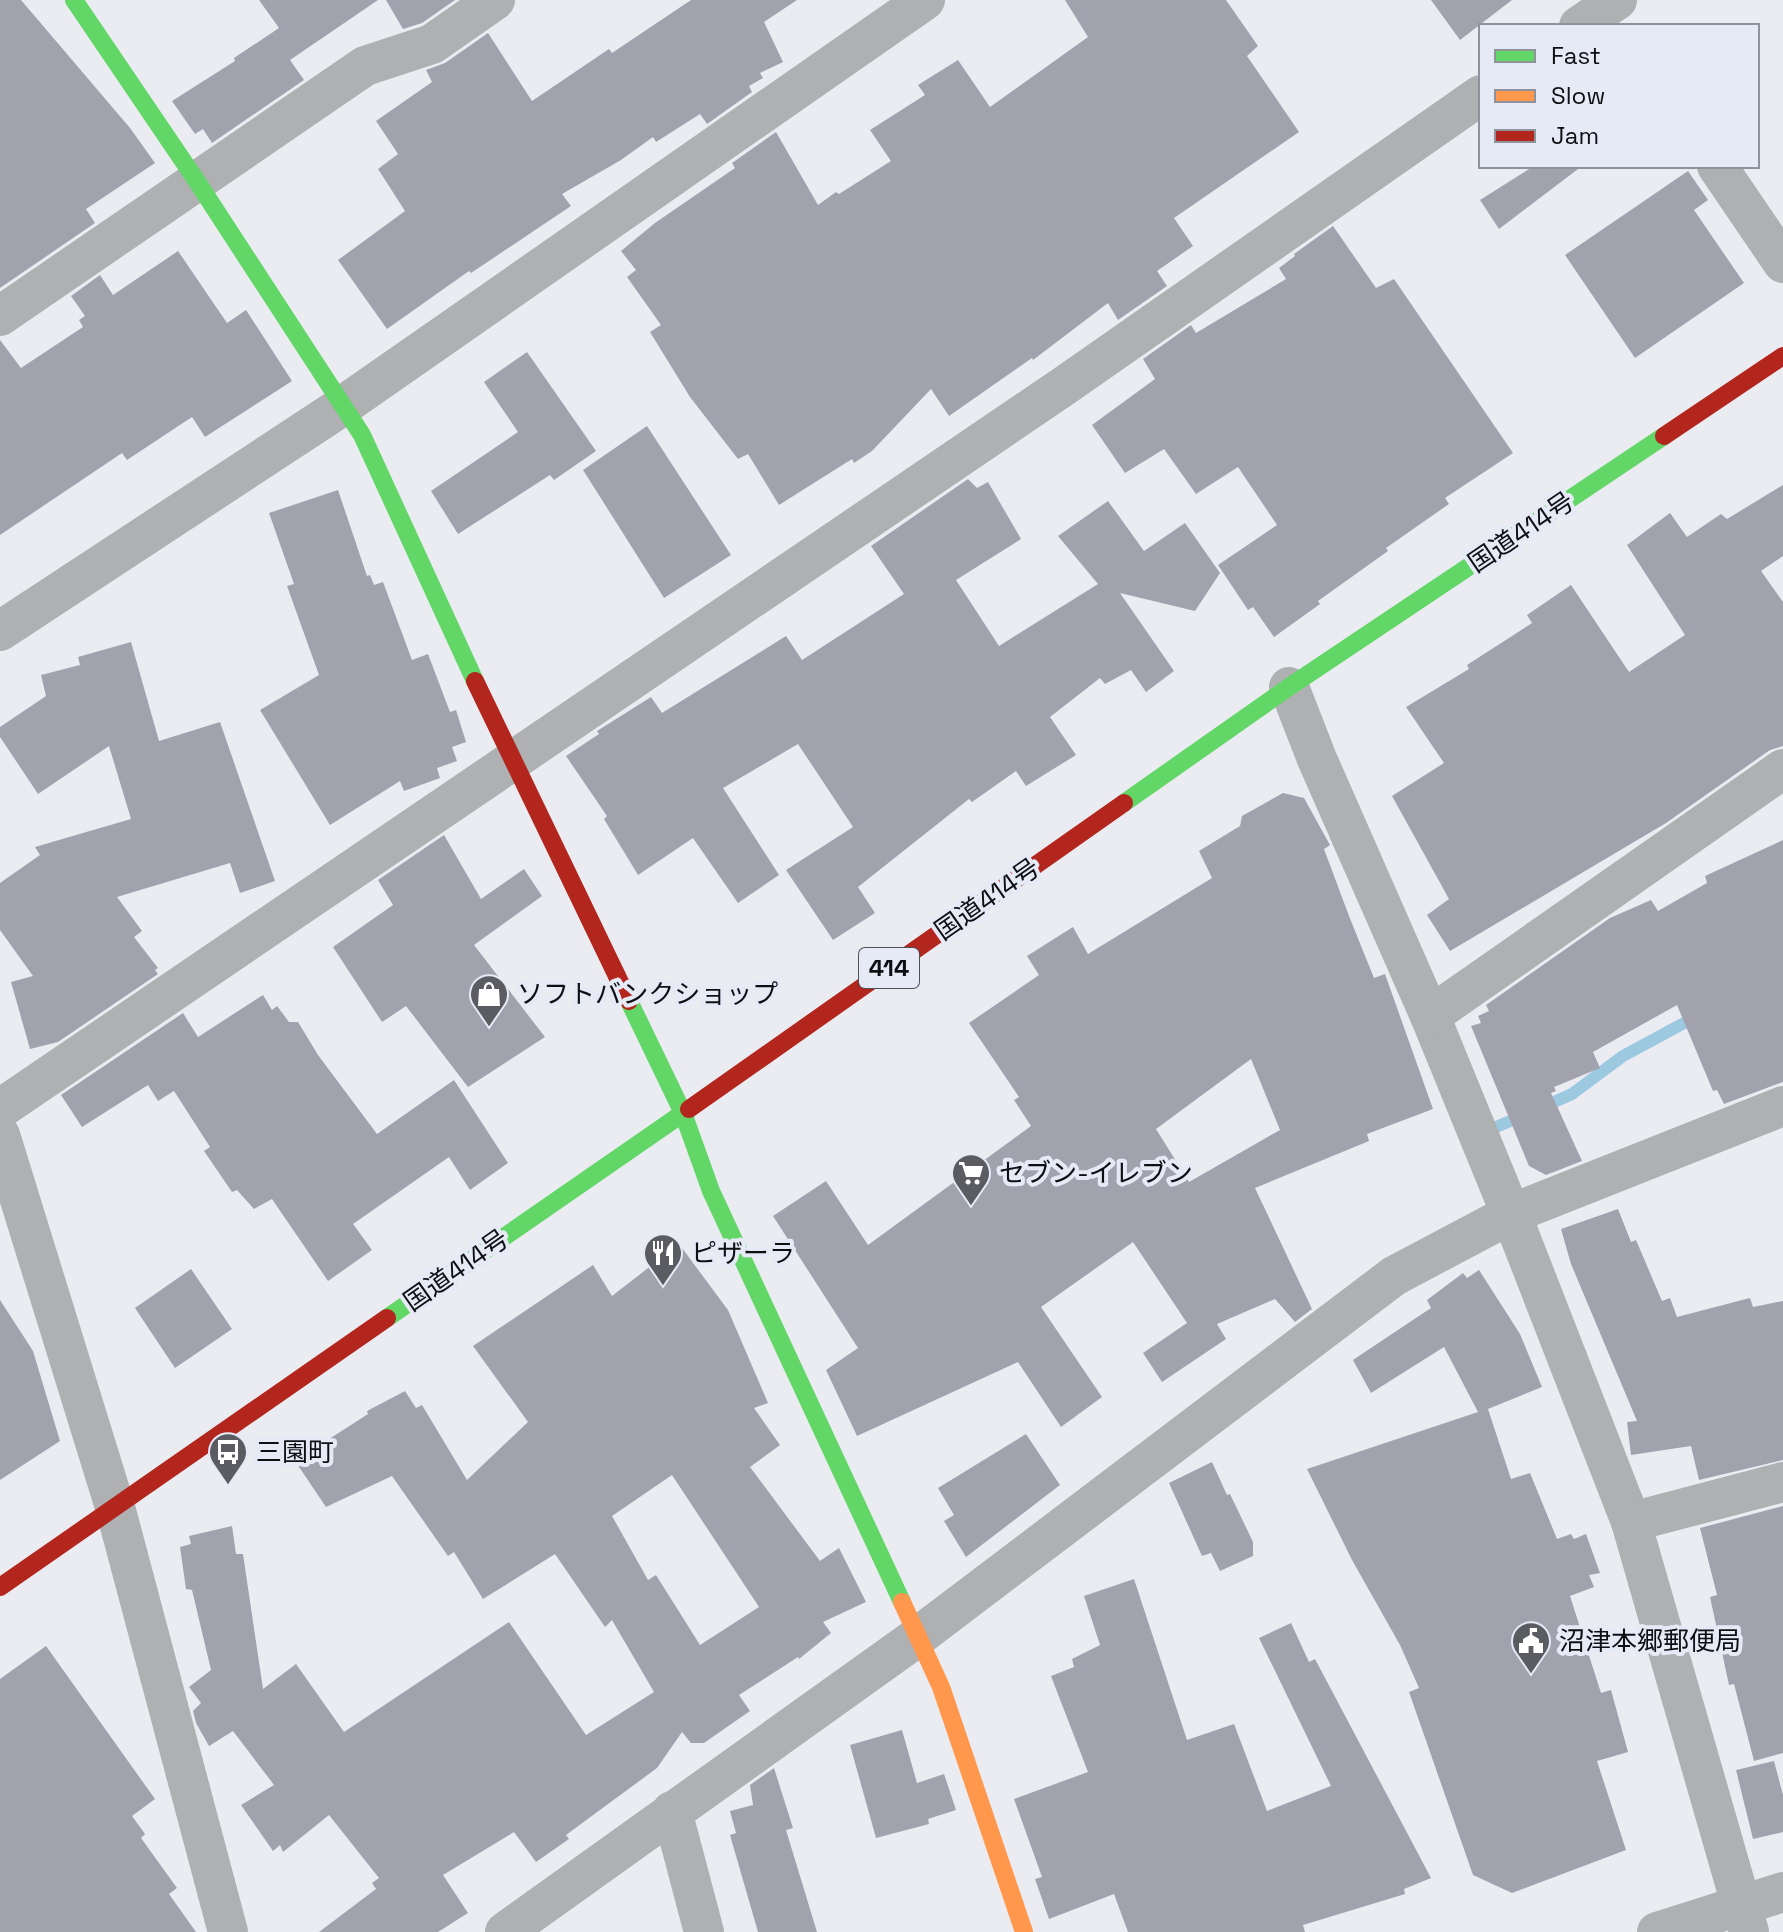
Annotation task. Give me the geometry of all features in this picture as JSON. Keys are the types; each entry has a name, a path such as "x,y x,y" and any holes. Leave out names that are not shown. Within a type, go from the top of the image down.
{"main road":[{"path":"74,0 362,435 512,762 683,1113 711,1191 941,1687 1024,1932"},
{"name":"国道414号","path":"0,1587 1289,687 1783,356"}],"street":[{"path":"0,316 365,66 432,44 495,0"},
{"path":"0,631 344,405 925,0"},
{"path":"0,1109 1064,386 1479,96"},
{"path":"1718,168 1783,263"},
{"path":"1289,687 1317,759 1430,1016 1631,1522 1745,1919"},
{"path":"1430,1016 1783,769"},
{"path":"505,1932 916,1638 1394,1276 1511,1214 1783,1106"},
{"path":"0,1135 115,1507 228,1932"},
{"path":"1631,1522 1783,1482"},
{"path":"672,1811 704,1932"},
{"path":"1657,1932 1745,1919 1783,1892"}],"building":[{"path":"0,0 21,0 130,128 155,163 86,209 95,223 0,288"},
{"path":"259,0 378,0 290,60 304,80 212,143 203,129 195,134 172,101 235,61 234,58 279,28"},
{"path":"386,0 455,0 422,23 403,29"},
{"path":"691,0 797,0 764,22 783,62 760,73 763,78 749,86 752,92 707,124 700,114 656,142 653,137 621,160 562,194 571,206 471,273 469,271 387,329 338,260 405,211 378,169 398,154 376,121 432,82 426,70 445,63 488,33 532,101 609,49 612,53"},
{"path":"1065,0 1226,0 1258,46 1247,56 1299,132 1174,218 1193,246 1157,271 1167,286 1118,320 1108,303 1033,360 949,416 931,389 872,451 854,463 852,459 779,505 748,454 738,459 690,397 650,332 661,325 627,277 636,270 621,251 655,223 735,168 732,163 776,132 818,205 836,192 839,194 891,161 870,130 925,95 918,85 958,60 990,107 1088,37"},
{"path":"1431,0 1512,0 1479,24 1460,40"},
{"path":"1531,168 1579,168 1499,229 1480,200"},
{"path":"1688,171 1708,200 1694,210 1744,283 1635,358 1565,255"},
{"path":"1333,226 1376,288 1394,279 1513,453 1445,498 1449,504 1386,548 1388,551 1274,637 1253,607 1248,610 1218,565 1277,525 1238,467 1196,494 1164,449 1125,473 1092,425 1155,379 1143,359 1191,325 1196,333 1286,279 1279,268"},
{"path":"178,251 227,323 246,310 292,381 205,437 192,417 127,460 122,453 0,535 0,340 21,368 83,327 79,320 85,316 71,296 100,275 113,295"},
{"path":"527,352 596,451 554,480 550,475 458,534 431,491 518,432 484,382"},
{"path":"647,426 731,555 664,598 583,470"},
{"path":"968,479 977,488 988,482 1021,539 956,580 999,646 1098,584 1058,536 1108,501 1144,551 1185,523 1220,573 1195,611 1120,593 1174,671 1146,692 1131,670 1105,684 1100,678 1050,717 1076,755 1026,786 1016,771 972,802 969,799 858,887 875,913 833,940 786,870 853,827 798,744 723,788 779,875 738,903 693,838 638,875 604,819 607,816 566,756 599,734 597,731 651,697 662,713 786,636 802,660 904,594 871,546"},
{"path":"1783,485 1783,556 1761,571 1783,602 1783,746 1770,750 1666,823 1450,951 1427,915 1449,899 1392,796 1444,763 1406,707 1469,669 1467,665 1532,623 1527,615 1571,585 1629,672 1685,635 1627,545 1670,513 1687,537 1721,514 1727,519"},
{"path":"338,490 367,576 370,575 374,585 383,582 412,660 428,654 450,712 456,710 466,742 452,747 457,761 437,768 440,778 404,791 400,781 330,825 260,710 319,675 287,586 294,584 269,513"},
{"path":"131,642 159,741 220,722 275,881 240,893 230,863 117,897 142,931 134,937 158,968 155,970 158,974 58,1042 30,1049 11,982 33,976 0,930 0,883 40,855 35,847 131,819 109,746 38,794 0,737 0,727 46,696 41,675 80,665 78,657"},
{"path":"1283,793 1304,798 1330,845 1324,849 1374,978 1385,974 1433,1109 1367,1134 1369,1141 1255,1188 1312,1309 1295,1322 1275,1299 1217,1324 1226,1339 1162,1382 1143,1353 1187,1323 1133,1242 1041,1307 1102,1397 1061,1427 1018,1362 857,1436 826,1370 858,1348 773,1216 826,1181 868,1245 1031,1126 1014,1100 1019,1097 969,1023 1039,975 1027,956 1073,927 1088,954 1212,878 1199,851 1240,826 1242,816","holes":["1251,1059 1280,1130 1189,1182 1156,1129"]},
{"path":"444,835 481,899 524,869 542,896 474,945 545,1037 468,1087 406,1006 382,1022 333,947 393,905 378,880"},
{"path":"1783,840 1783,1082 1724,1104 1717,1090 1713,1091 1677,1005 1593,1052 1600,1068 1554,1087 1556,1091 1551,1093 1582,1161 1546,1175 1529,1166 1471,1026 1481,1023 1478,1016 1489,1011 1486,1005 1610,918 1651,900 1658,911 1707,883 1705,876"},
{"path":"263,995 272,1010 277,1006 289,1022 298,1022 318,1055 377,1134 454,1080 508,1163 470,1190 449,1157 353,1224 372,1250 328,1281 272,1199 254,1209 237,1190 232,1192 204,1151 210,1147 174,1091 158,1101 148,1085 82,1127 61,1095 183,1013 198,1037"},
{"path":"1618,1209 1631,1242 1636,1240 1662,1301 1670,1298 1677,1317 1750,1298 1753,1307 1783,1301 1783,1460 1699,1480 1691,1446 1631,1455 1627,1422 1637,1421 1571,1264 1561,1229"},
{"path":"679,1244 728,1310 768,1403 754,1408 780,1445 750,1467 820,1561 839,1548 866,1602 823,1622 831,1633 799,1659 739,1695 750,1711 704,1743 691,1743 682,1732 657,1768 566,1835 569,1839 536,1862 514,1832 443,1875 468,1913 438,1932 319,1932 376,1889 372,1883 379,1878 329,1815 283,1852 280,1845 273,1851 241,1805 274,1785 233,1731 209,1746 196,1723 193,1711 201,1703 189,1687 211,1670 192,1590 186,1589 180,1547 191,1544 189,1536 232,1526 236,1554 243,1554 263,1689 296,1664 344,1732 509,1622 586,1735 654,1692 612,1620 605,1627 555,1554 483,1599 454,1552 448,1556 392,1476 326,1507 295,1461 368,1414 367,1411 405,1391 416,1408 422,1405 467,1480 528,1422 473,1346 593,1265 612,1296","holes":["672,1475 759,1607 700,1645 656,1575 648,1580 612,1516"]},
{"path":"191,1269 232,1329 175,1368 135,1308"},
{"path":"1479,1270 1520,1334 1542,1387 1488,1409 1511,1479 1530,1473 1557,1539 1571,1534 1574,1539 1586,1534 1600,1573 1589,1575 1594,1587 1570,1596 1601,1693 1611,1690 1628,1752 1597,1761 1626,1850 1512,1893 1473,1875 1409,1692 1419,1688 1400,1645 1352,1560 1307,1469 1478,1412 1444,1347 1371,1393 1353,1360 1431,1308 1427,1300 1463,1273 1467,1278"},
{"path":"0,1300 33,1351 60,1441 0,1480"},
{"path":"1026,1434 1060,1485 966,1557 944,1521 954,1515 938,1488"},
{"path":"1212,1462 1253,1542 1253,1556 1220,1571 1211,1553 1202,1556 1169,1483"},
{"path":"1783,1506 1783,1753 1754,1761 1734,1684 1729,1685 1710,1597 1717,1595 1700,1528"},
{"path":"1134,1579 1187,1740 1234,1724 1267,1811 1331,1786 1259,1638 1291,1623 1309,1662 1315,1659 1431,1878 1404,1889 1405,1894 1303,1925 1305,1932 1128,1932 1114,1894 1049,1919 1035,1879 1042,1877 1014,1799 1088,1772 1051,1676 1074,1667 1072,1659 1100,1645 1084,1596"},
{"path":"46,1646 155,1799 132,1816 145,1834 141,1838 177,1888 169,1894 196,1932 0,1932 0,1679"},
{"path":"902,1730 917,1783 944,1774 956,1810 928,1819 929,1824 876,1838 850,1745"},
{"path":"1774,1761 1783,1795 1783,1832 1753,1839 1736,1770"},
{"path":"774,1768 793,1828 786,1830 817,1932 758,1932 730,1835 736,1833 730,1811 753,1805 750,1785"}],"waterway":[{"path":"1543,1107 1572,1094 1623,1056 1699,1015"},
{"path":"1496,1127 1522,1116"}],"traffic: fast":[{"path":"74,0 362,435 475,681"},
{"path":"1124,803 1289,687 1664,436"},
{"path":"629,1001 683,1113 711,1191 902,1602"},
{"path":"387,1318 689,1109"}],"traffic: slow":[{"path":"902,1602 941,1687 1024,1932"}],"traffic: jam":[{"path":"1664,436 1783,356"},
{"path":"475,681 629,1001"},
{"path":"689,1109 1124,803"},
{"path":"0,1587 387,1318"}],"place":[{"name":"ソフトバンクショップ","path":"489,1028"},
{"name":"セブン-イレブン","path":"971,1207"},
{"name":"ピザーラ","path":"663,1287"},
{"name":"三園町","path":"228,1486"},
{"name":"沼津本郷郵便局","path":"1531,1675"}]}
